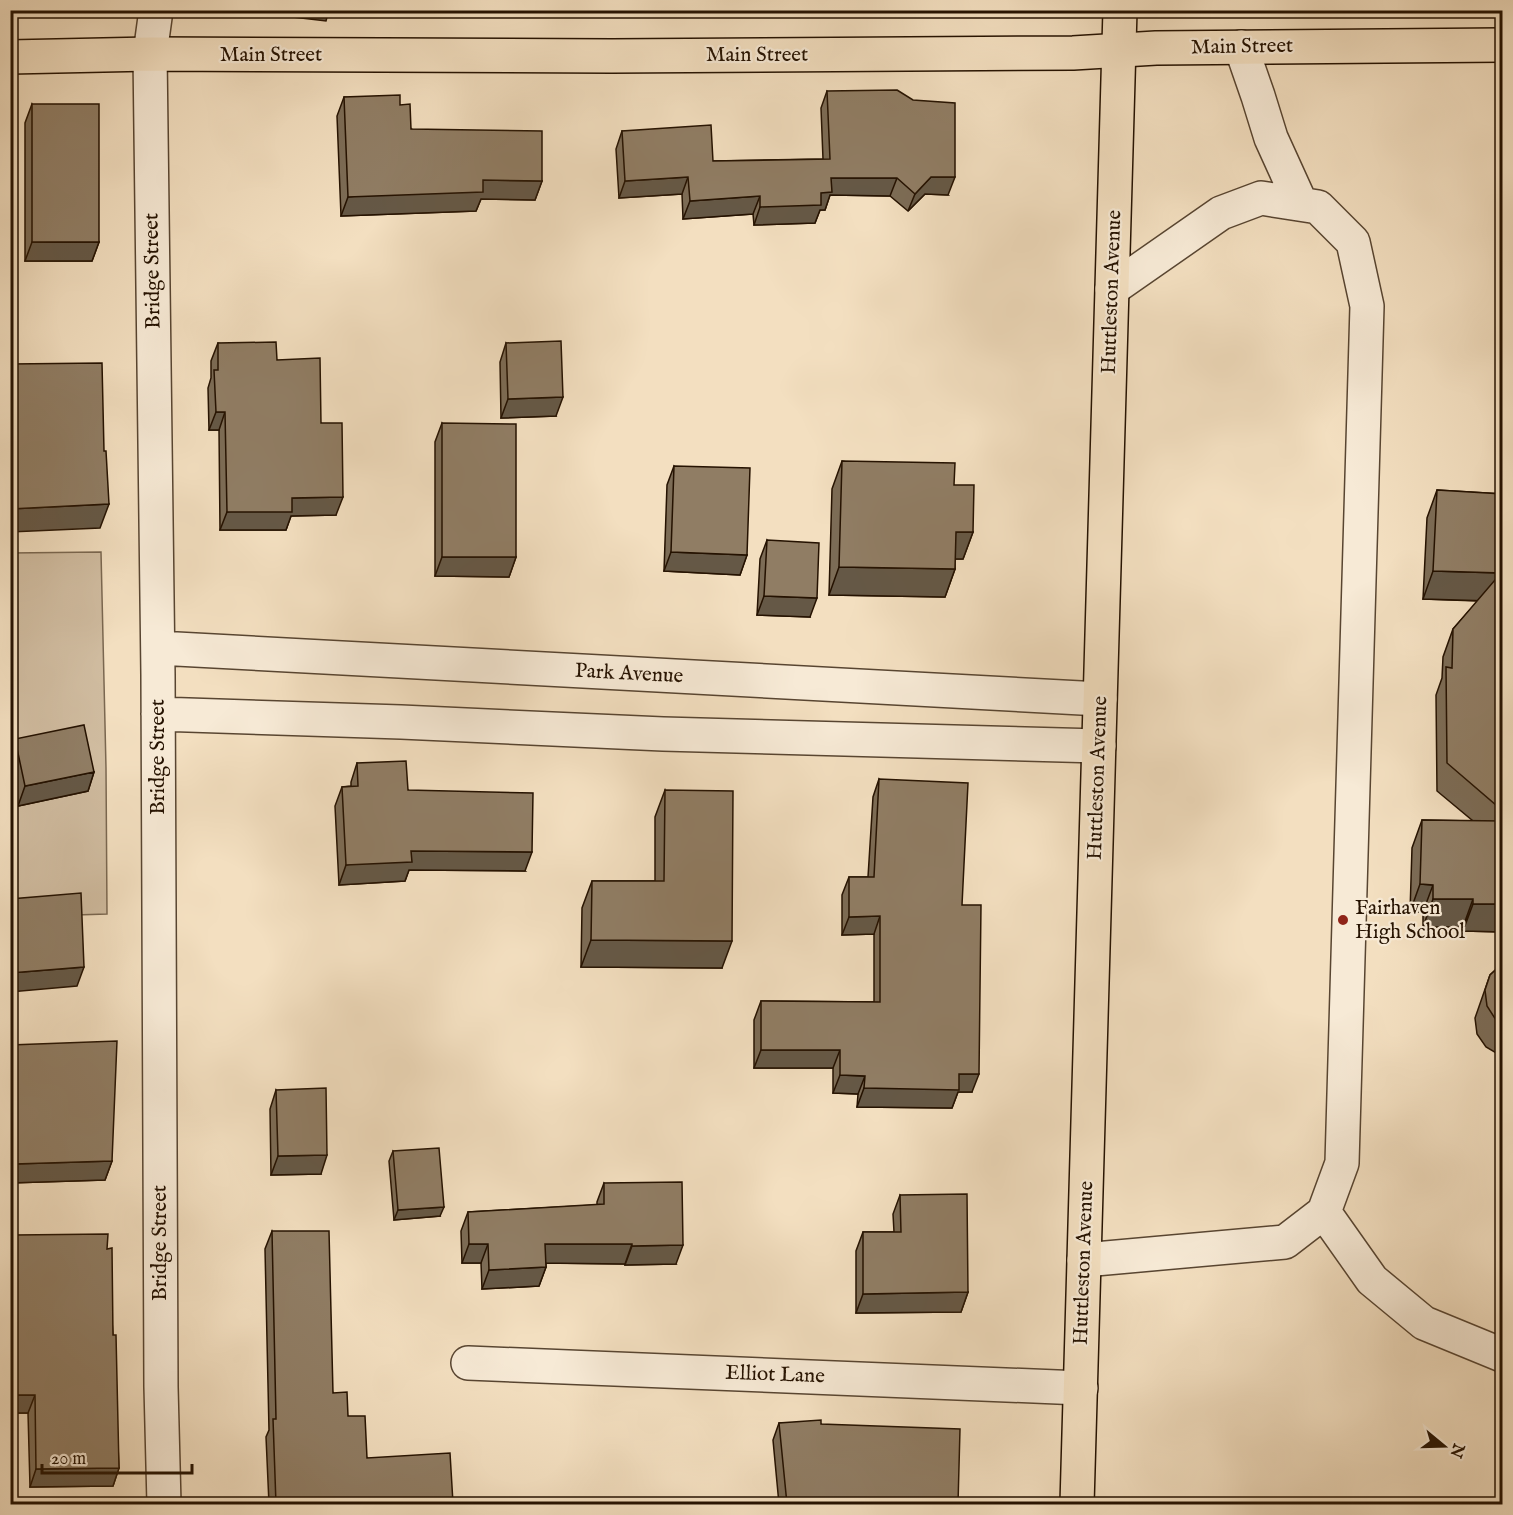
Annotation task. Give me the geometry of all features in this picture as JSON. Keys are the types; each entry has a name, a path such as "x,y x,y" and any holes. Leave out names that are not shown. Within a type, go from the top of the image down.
{"main road":[{"name":"Huttleston Avenue","path":"1077,1504 1120,10"},
{"name":"Main Street","path":"10,57 150,54 612,56 1062,54 1156,48 1503,45"}],"street":[{"name":"Bridge Street","path":"156,10 150,54 158,648 160,1387 164,1504"},
{"path":"1240,47 1270,138 1301,204"},
{"path":"1084,1260 1285,1242 1324,1212 1342,1163 1366,306 1353,242 1318,207 1261,198 1221,213 1112,289"},
{"name":"Park Avenue","path":"158,648 1100,699"},
{"path":"158,714 663,734 1099,746"},
{"path":"1324,1212 1372,1280 1424,1323 1503,1355"},
{"name":"Elliot Lane","path":"468,1363 1081,1388"}],"shaded area":[{"path":"101,552 107,914 11,917 10,553"}],"building":[{"path":"897,90 913,100 955,103 955,177 931,177 915,194 897,178 831,178 832,192 821,193 821,205 760,207 760,196 690,201 688,177 625,181 622,131 711,125 713,161 830,159 827,91"},
{"path":"400,95 400,105 410,104 411,129 542,131 542,181 483,180 483,192 348,197 344,97"},
{"path":"32,104 99,104 99,242 32,242"},
{"path":"561,341 563,397 508,399 506,343"},
{"path":"276,342 277,360 320,358 321,423 342,423 343,497 292,498 292,512 227,512 225,412 216,412 214,370 218,370 218,343"},
{"path":"102,363 104,451 106,451 109,504 10,509 10,364"},
{"path":"442,423 516,424 516,557 442,557"},
{"path":"842,461 955,463 954,485 974,485 973,532 956,532 955,569 839,567"},
{"path":"674,466 750,468 747,555 671,552"},
{"path":"1437,490 1503,494 1503,811 1447,763 1446,667 1452,668 1453,629 1501,573 1433,571"},
{"path":"767,540 819,543 817,598 764,596"},
{"path":"84,725 94,772 25,786 15,739"},
{"path":"406,761 408,790 533,793 532,852 411,851 412,862 346,865 342,787 358,786 357,763"},
{"path":"879,779 968,783 962,905 981,905 979,1074 959,1074 959,1090 864,1088 865,1076 840,1075 840,1050 761,1050 761,1001 880,1002 880,916 849,917 849,877 874,877"},
{"path":"665,790 733,791 732,941 591,940 592,881 664,881"},
{"path":"1422,820 1503,821 1503,904 1473,904 1473,899 1433,899 1433,885 1420,884"},
{"path":"81,893 84,967 10,973 10,899"},
{"path":"1503,963 1503,1023 1496,1020 1487,1006 1485,990 1490,975"},
{"path":"117,1041 112,1161 14,1164 15,1154 10,1153 10,1045"},
{"path":"326,1088 327,1155 278,1156 276,1090"},
{"path":"439,1148 444,1207 398,1210 393,1151"},
{"path":"682,1182 683,1245 545,1244 546,1267 489,1270 488,1244 469,1244 468,1212 604,1204 604,1183"},
{"path":"967,1194 968,1292 863,1294 863,1232 901,1232 900,1195"},
{"path":"272,1231 329,1231 333,1393 347,1392 348,1416 365,1416 367,1458 450,1453 453,1503 276,1504"},
{"path":"108,1234 107,1249 112,1248 119,1468 36,1469 35,1395 10,1395 10,1312 17,1312 15,1235"},
{"path":"821,1420 821,1424 960,1429 958,1504 787,1504 779,1423"}],"place":[{"name":"Fairhaven High School","path":"1343,920"}]}
